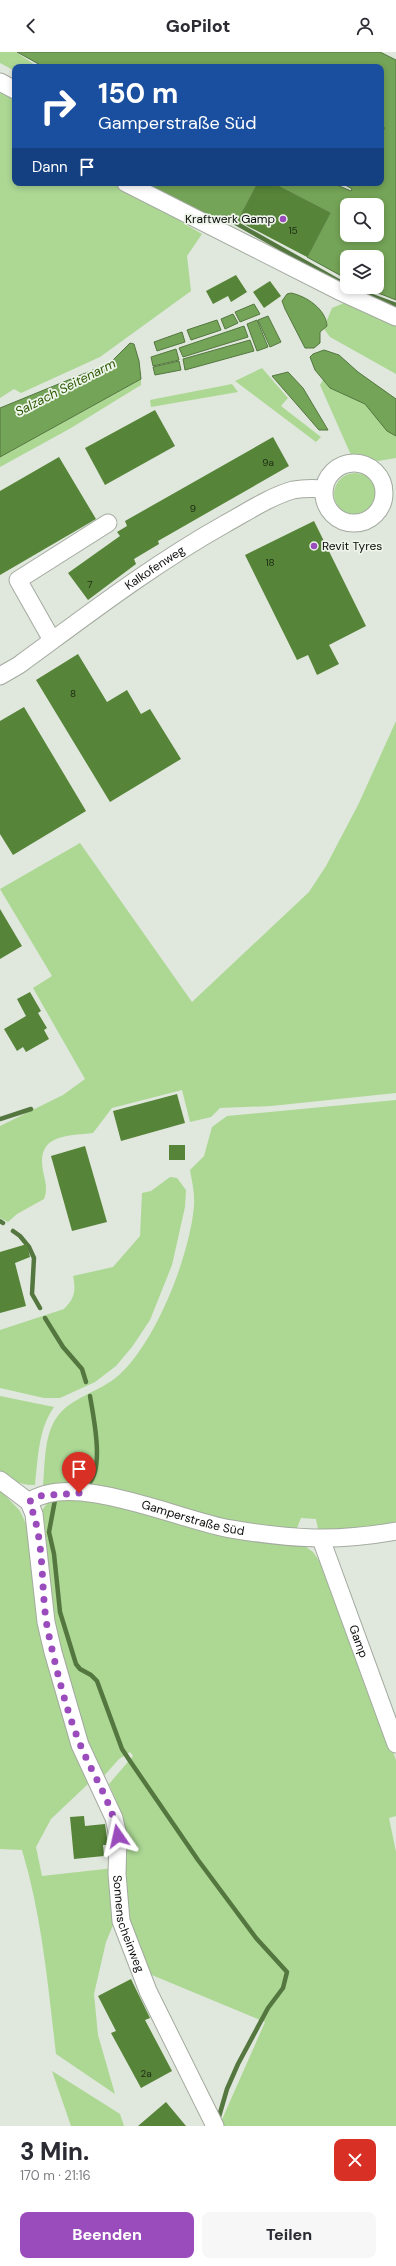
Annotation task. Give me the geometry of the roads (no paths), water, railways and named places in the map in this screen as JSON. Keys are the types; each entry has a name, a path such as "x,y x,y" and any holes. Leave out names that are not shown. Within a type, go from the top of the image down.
{"street":[{"path":"0,82 12,88"},
{"path":"132,186 339,291 396,317"},
{"name":"Kalkofenweg","path":"0,676 150,569 253,508 292,491 307,488 324,489"},
{"path":"52,640 18,580 108,523"},
{"path":"0,1480 29,1502"},
{"name":"Gamperstraße Süd","path":"29,1502 37,1496 68,1492 111,1496 229,1529 321,1539 345,1539 396,1531"},
{"name":"Sonnenscheinweg","path":"29,1502 34,1514 39,1544 46,1622 53,1652 80,1745 114,1818 118,1836 117,1874 121,1920 148,1991 215,2126"},
{"name":"Gamp","path":"321,1539 396,1744"}],"water":[{"path":"17,52 380,52 396,60 396,300 381,294 384,294 384,250 340,250 340,275 307,257 330,213 278,186 339,186 351,191 352,189 347,186 384,186 384,64 39,64"},
{"path":"148,186 256,186 238,221 231,217 228,224"},
{"path":"291,293 309,300 319,309 326,320 327,326 320,332 320,343 314,348 305,348 285,309 282,301 287,294"},
{"path":"254,304 260,314 240,322 235,312"},
{"path":"233,314 238,323 225,329 221,319"},
{"path":"268,316 281,342 270,347 258,320"},
{"path":"217,320 221,330 191,340 187,330"},
{"path":"257,320 268,347 257,351 247,324"},
{"path":"244,326 248,337 183,357 179,348"},
{"path":"182,332 185,342 157,351 154,342"},
{"path":"250,340 254,351 185,370 183,359"},
{"name":"Salzach Seitenarm","path":"130,343 134,344 139,361 141,379 0,457 0,408 110,363"},
{"path":"176,349 179,360 153,366 151,357"},
{"path":"324,350 339,355 358,372 396,399 396,436 387,431 365,404 330,388 315,370 310,357 313,354"},
{"path":"179,361 181,370 155,375 153,367"},
{"path":"288,372 303,388 328,430 319,430 272,376"}],"waterway":[{"path":"225,217 340,282"},
{"path":"367,294 396,305"},
{"path":"0,1119 31,1109"},
{"path":"13,1231 20,1236 29,1247 34,1258 32,1294 40,1308"},
{"path":"45,1318 63,1347 82,1369 86,1382"},
{"path":"84,1487 91,1481 95,1471 97,1459 97,1445 90,1396"},
{"path":"55,1500 49,1532 54,1554 60,1612 76,1664 80,1669 91,1675 97,1681 122,1749 130,1761 198,1860 256,1938 287,1972 283,1988 268,2008 238,2064 227,2089 218,2120"}],"place":[{"name":"Kraftwerk Gamp","path":"283,219"},
{"name":"Revit Tyres","path":"314,546"}]}
